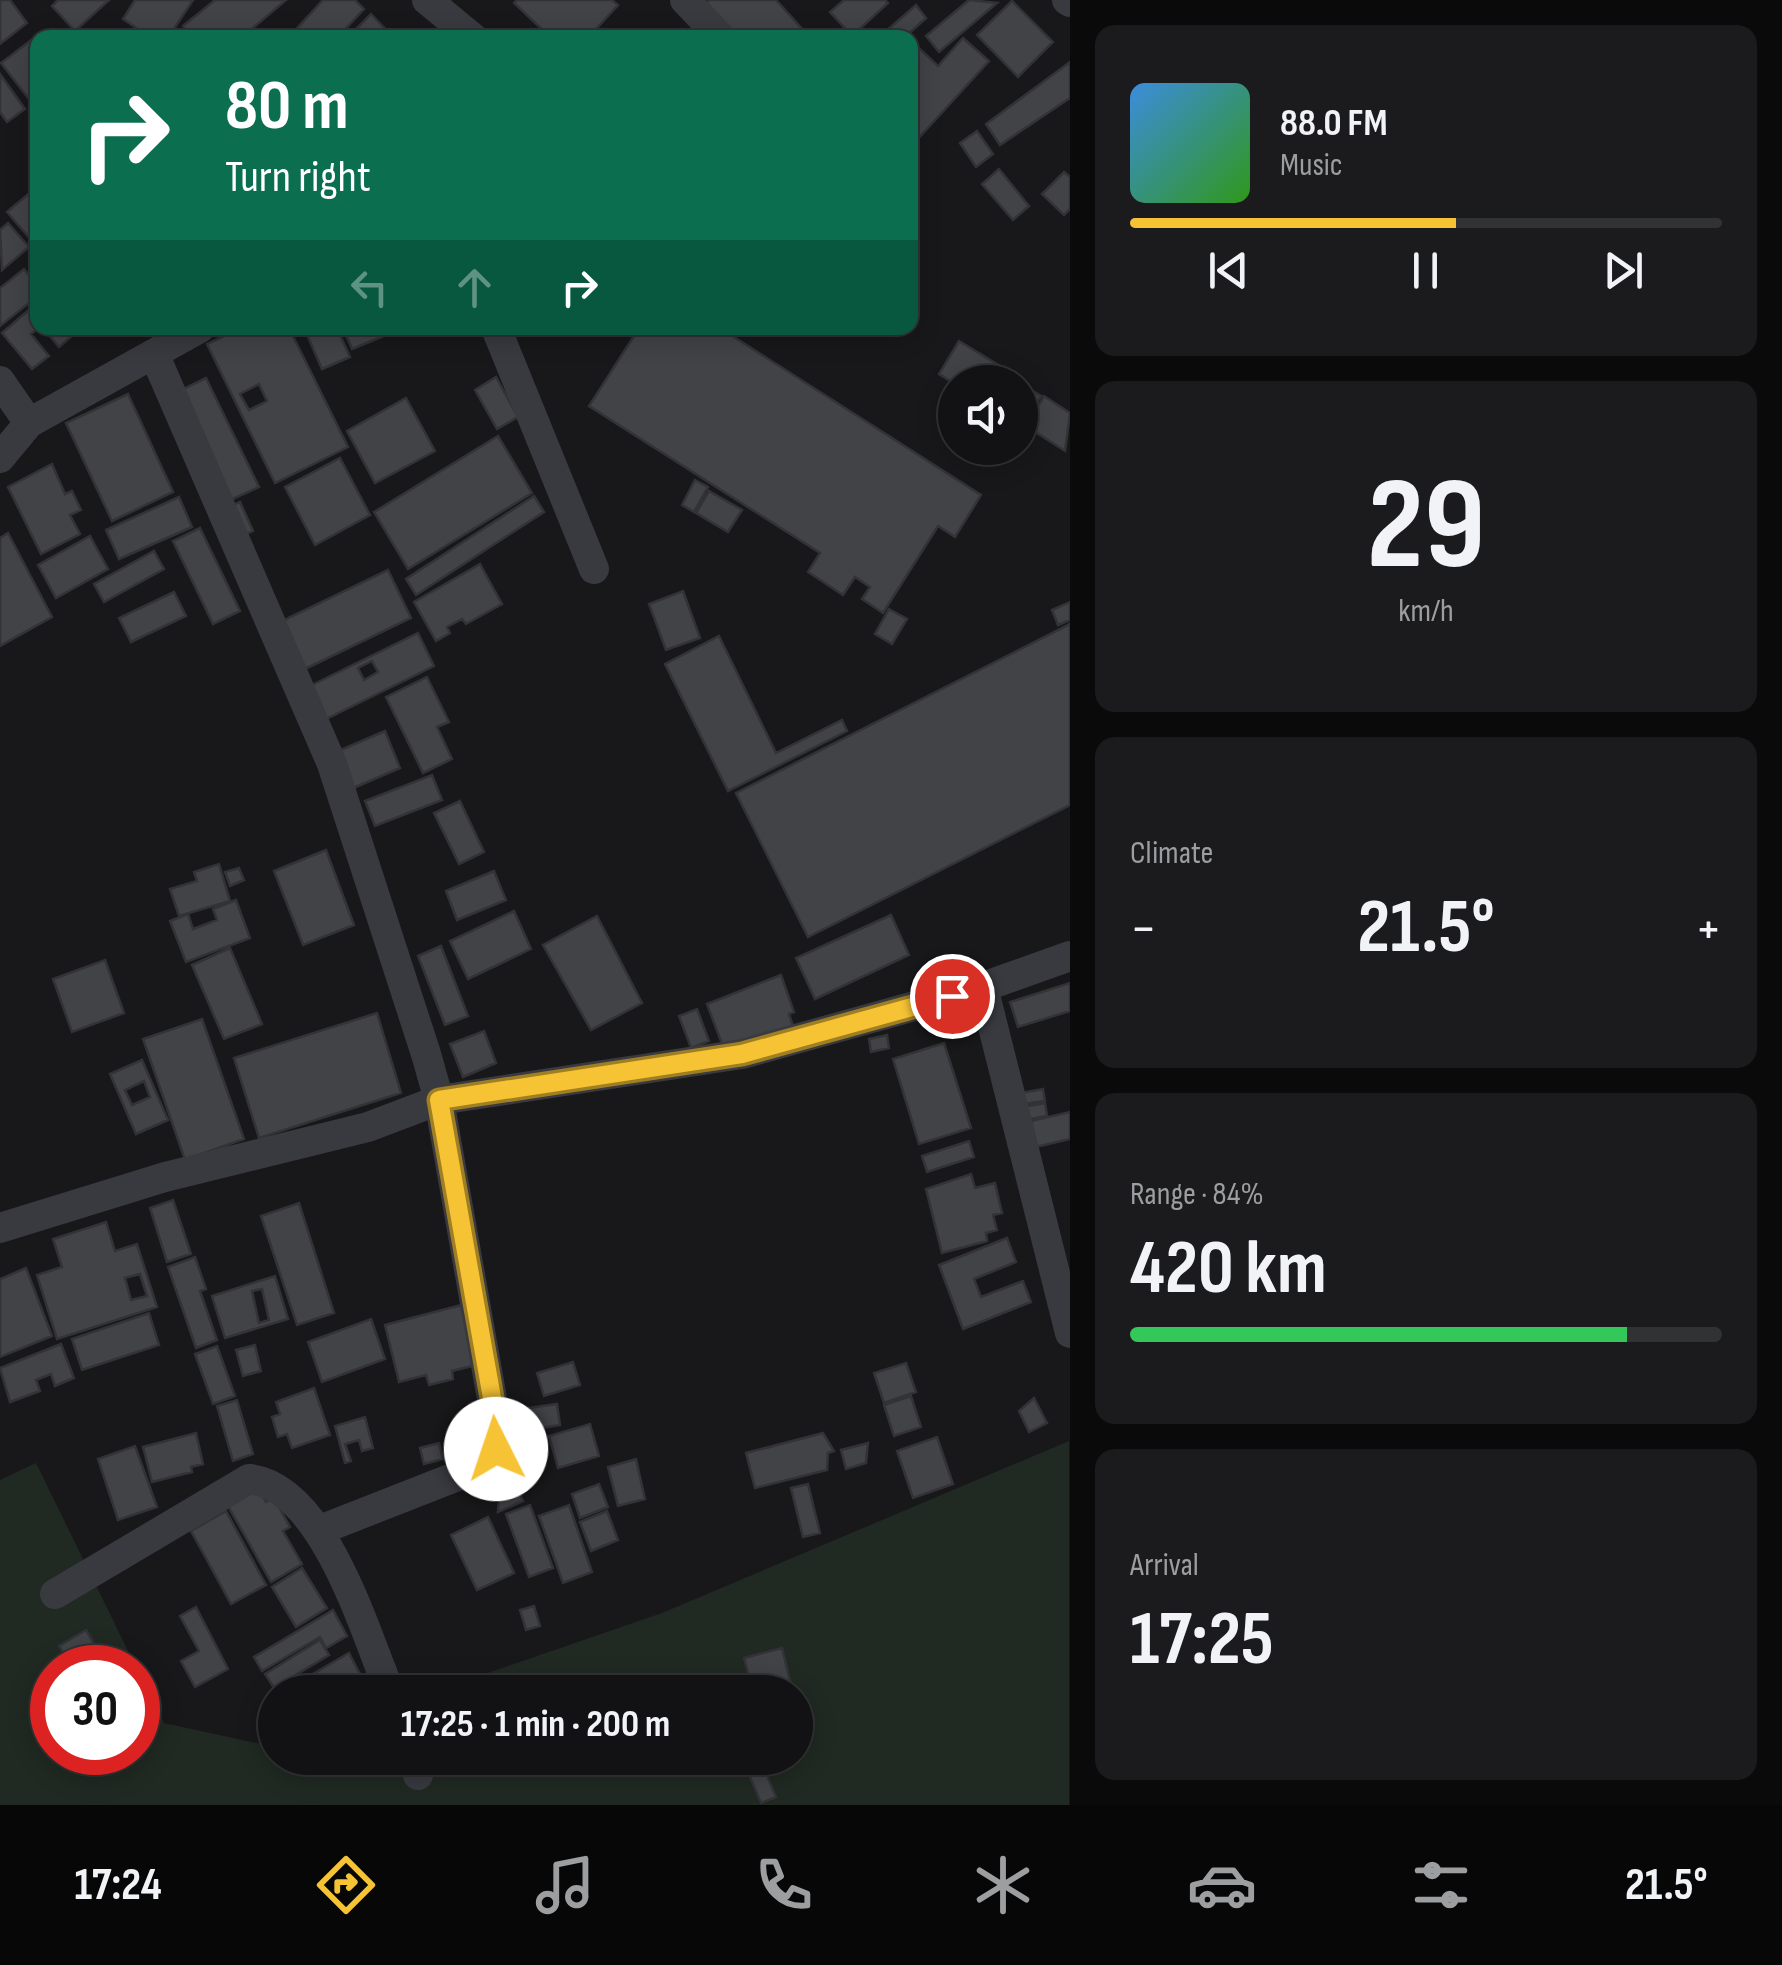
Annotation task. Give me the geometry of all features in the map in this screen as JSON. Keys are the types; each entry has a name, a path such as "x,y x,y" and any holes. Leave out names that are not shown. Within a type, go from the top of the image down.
{"street":[{"path":"426,0 463,30"},
{"path":"685,0 713,30"},
{"path":"0,458 29,423 189,335"},
{"path":"499,335 594,569"},
{"path":"155,356 332,764 439,1100 497,1426 496,1449 483,1466 320,1530"},
{"path":"0,381 29,423"},
{"path":"0,1228 165,1177 368,1127 439,1100 742,1054 983,986 1070,956"},
{"path":"983,986 1070,1333"},
{"path":"54,1594 249,1480 282,1489 320,1530 383,1675"}],"shaded area":[{"path":"1069,1441 1069,1805 0,1805 0,1480 36,1463 125,1645 30,1645 30,1775 160,1775 160,1715 164,1723 258,1743 258,1775 813,1775 813,1675 481,1675 662,1613"}],"building":[{"path":"0,0 10,0 27,23 0,44"},
{"path":"58,0 109,0 76,30 52,6"},
{"path":"135,0 193,0 173,30 139,30 123,19"},
{"path":"215,0 286,0 250,30 186,30 183,26"},
{"path":"323,0 355,0 364,9 344,30 295,30"},
{"path":"612,0 618,5 595,30 543,30 514,3"},
{"path":"709,0 776,0 803,30 727,30 705,4"},
{"path":"844,0 888,3 859,30 846,30 830,12"},
{"path":"969,0 997,3 939,52 926,36"},
{"path":"1012,1 1053,42 1018,77 977,35"},
{"path":"916,5 926,18 913,30 887,30"},
{"path":"371,14 386,30 355,30"},
{"path":"963,38 989,61 918,139 918,51 920,49 938,66"},
{"path":"30,41 30,98 29,99 1,63"},
{"path":"1070,62 1070,98 1000,145 986,124"},
{"path":"0,74 25,109 7,122 0,112"},
{"path":"977,131 993,154 976,167 960,143"},
{"path":"999,169 1029,206 1013,220 982,184"},
{"path":"1064,172 1070,177 1070,209 1064,215 1042,194"},
{"path":"30,193 30,239 7,212"},
{"path":"8,223 29,247 2,270 0,230"},
{"path":"24,269 30,276 30,302 0,326 0,288"},
{"path":"30,309 30,335 49,356 32,369 2,333"},
{"path":"49,335 73,335 59,347"},
{"path":"226,335 292,335 348,447 275,483 207,344","holes":["259,384 267,401 249,410 240,394"]},
{"path":"307,335 340,335 350,357 322,369"},
{"path":"346,335 386,335 352,349"},
{"path":"635,335 731,335 981,495 955,537 938,526 883,613 862,599 870,587 855,577 843,595 808,572 820,553 589,406"},
{"path":"959,341 998,365 944,365"},
{"path":"496,377 518,417 497,429 475,390"},
{"path":"206,378 259,487 228,501 175,393"},
{"path":"128,394 173,492 112,521 66,423"},
{"path":"1044,396 1070,413 1065,451 1038,434 1038,406"},
{"path":"406,398 435,451 375,483 347,431"},
{"path":"498,436 532,493 408,569 374,512"},
{"path":"340,458 370,515 315,545 285,487"},
{"path":"52,464 65,494 72,491 81,510 70,515 80,534 41,554 8,487"},
{"path":"695,480 708,487 694,512 682,505"},
{"path":"709,491 742,510 728,532 696,513"},
{"path":"534,496 544,512 416,595 406,579"},
{"path":"179,497 192,527 119,559 106,530"},
{"path":"240,502 253,531 238,538 225,509"},
{"path":"200,528 240,611 213,624 173,541"},
{"path":"8,533 52,617 0,646 0,538"},
{"path":"90,536 108,569 56,598 38,565"},
{"path":"154,551 164,569 104,602 94,584"},
{"path":"480,564 502,604 466,624 462,619 447,627 450,633 436,641 414,602"},
{"path":"388,570 411,618 305,669 282,621"},
{"path":"683,591 700,638 666,650 649,604"},
{"path":"174,592 186,616 131,642 119,618"},
{"path":"1070,602 1070,620 1058,625 1052,610"},
{"path":"889,609 907,619 892,644 875,634"},
{"path":"1070,624 1070,805 808,937 736,793"},
{"path":"418,633 434,666 322,721 306,688","holes":["372,661 378,672 364,680 358,668"]},
{"path":"719,636 776,753 842,720 847,731 728,791 665,664"},
{"path":"427,677 449,722 437,727 452,759 423,773 386,697"},
{"path":"385,731 400,768 351,789 336,752"},
{"path":"432,775 442,800 375,826 365,801"},
{"path":"460,801 484,852 459,864 434,813"},
{"path":"326,850 354,925 303,945 274,871"},
{"path":"219,864 230,901 179,916 170,889 197,881 194,872"},
{"path":"239,868 244,880 230,886 225,872"},
{"path":"494,871 506,900 457,920 446,891"},
{"path":"236,900 250,938 186,962 170,921 188,914 193,929 217,920 213,909"},
{"path":"514,911 531,949 468,979 450,941"},
{"path":"891,915 909,955 815,999 796,958"},
{"path":"597,916 642,1003 591,1030 543,945"},
{"path":"441,946 468,1016 445,1025 418,956"},
{"path":"230,948 262,1024 224,1039 192,965"},
{"path":"105,960 124,1013 72,1032 53,979"},
{"path":"781,975 794,1012 789,1014 793,1026 725,1052 707,1004"},
{"path":"1070,983 1070,1011 1018,1027 1010,1002"},
{"path":"697,1009 709,1041 691,1048 679,1016"},
{"path":"377,1013 401,1093 259,1138 234,1058"},
{"path":"202,1019 244,1139 185,1160 143,1039"},
{"path":"484,1031 496,1063 463,1077 450,1044"},
{"path":"887,1035 889,1048 871,1052 869,1039"},
{"path":"944,1043 971,1128 919,1144 893,1059"},
{"path":"142,1060 168,1120 136,1134 110,1074","holes":["144,1081 150,1097 132,1105 125,1090"]},
{"path":"1043,1089 1045,1101 1023,1104 1021,1093"},
{"path":"1045,1103 1047,1116 1025,1120 1023,1107"},
{"path":"1070,1112 1070,1139 1036,1147 1031,1121"},
{"path":"969,1141 974,1157 927,1172 922,1156"},
{"path":"971,1174 975,1188 995,1183 1002,1213 993,1215 997,1230 986,1233 987,1241 942,1253 926,1189"},
{"path":"173,1200 191,1254 167,1262 150,1208"},
{"path":"299,1203 334,1313 297,1325 261,1216"},
{"path":"106,1222 115,1251 137,1244 157,1307 57,1339 37,1275 62,1267 53,1239","holes":["140,1274 147,1296 131,1300 125,1278"]},
{"path":"1007,1238 1016,1262 974,1279 981,1297 1023,1281 1031,1302 963,1329 939,1265"},
{"path":"195,1257 206,1289 200,1291 217,1340 196,1348 168,1267"},
{"path":"26,1268 52,1336 0,1357 0,1279"},
{"path":"275,1276 288,1319 225,1338 212,1296","holes":["262,1289 269,1320 259,1323 252,1291"]},
{"path":"461,1305 476,1365 452,1371 453,1379 429,1385 426,1375 399,1382 385,1325"},
{"path":"149,1313 159,1345 82,1370 72,1339"},
{"path":"371,1319 385,1359 322,1382 308,1342"},
{"path":"61,1344 74,1378 55,1386 51,1374 36,1380 40,1391 10,1402 0,1368"},
{"path":"255,1345 261,1371 243,1376 236,1350"},
{"path":"217,1346 235,1396 213,1404 195,1354"},
{"path":"573,1362 580,1385 544,1396 537,1373"},
{"path":"906,1363 916,1392 884,1403 874,1373"},
{"path":"314,1388 330,1435 292,1448 287,1434 278,1437 272,1417 280,1414 276,1402"},
{"path":"911,1396 921,1427 894,1436 884,1405"},
{"path":"1034,1398 1047,1423 1029,1432 1019,1411"},
{"path":"237,1400 253,1454 233,1461 217,1406"},
{"path":"557,1404 560,1425 531,1430 528,1408"},
{"path":"365,1417 373,1448 362,1451 359,1440 345,1444 351,1461 345,1463 335,1426"},
{"path":"590,1424 599,1456 558,1468 549,1436"},
{"path":"196,1433 203,1464 191,1467 192,1472 152,1482 143,1447"},
{"path":"823,1433 834,1451 828,1453 827,1470 755,1488 746,1453"},
{"path":"937,1437 953,1484 913,1498 897,1451"},
{"path":"439,1443 443,1459 424,1464 420,1448"},
{"path":"868,1443 866,1463 846,1469 841,1450"},
{"path":"135,1446 157,1507 118,1520 98,1459"},
{"path":"636,1459 645,1499 618,1506 608,1467"},
{"path":"599,1484 608,1507 580,1518 572,1494"},
{"path":"808,1484 820,1533 803,1537 791,1488"},
{"path":"516,1486 523,1501 498,1512 499,1496 491,1496"},
{"path":"259,1489 266,1502 274,1498 290,1527 283,1531 302,1564 271,1582 228,1506"},
{"path":"530,1505 553,1568 529,1577 506,1514"},
{"path":"569,1505 592,1572 563,1583 539,1516"},
{"path":"226,1511 266,1585 231,1604 191,1531"},
{"path":"607,1511 618,1540 591,1551 580,1522"},
{"path":"488,1517 514,1573 477,1590 451,1535"},
{"path":"302,1568 327,1608 296,1627 272,1587"},
{"path":"534,1606 540,1626 526,1630 520,1610"},
{"path":"196,1607 228,1669 195,1687 181,1661 199,1651 180,1616"},
{"path":"333,1610 347,1636 326,1648 320,1637 262,1671 254,1657"},
{"path":"86,1630 95,1645 61,1645"},
{"path":"320,1640 329,1655 296,1675 265,1674"},
{"path":"782,1648 789,1675 748,1675 744,1658"},
{"path":"349,1653 360,1674 358,1675 311,1675"},
{"path":"749,1775 767,1775 776,1797 761,1803"}],"route":[{"path":"496,1449 497,1426 439,1100 742,1054 952,996"}]}
